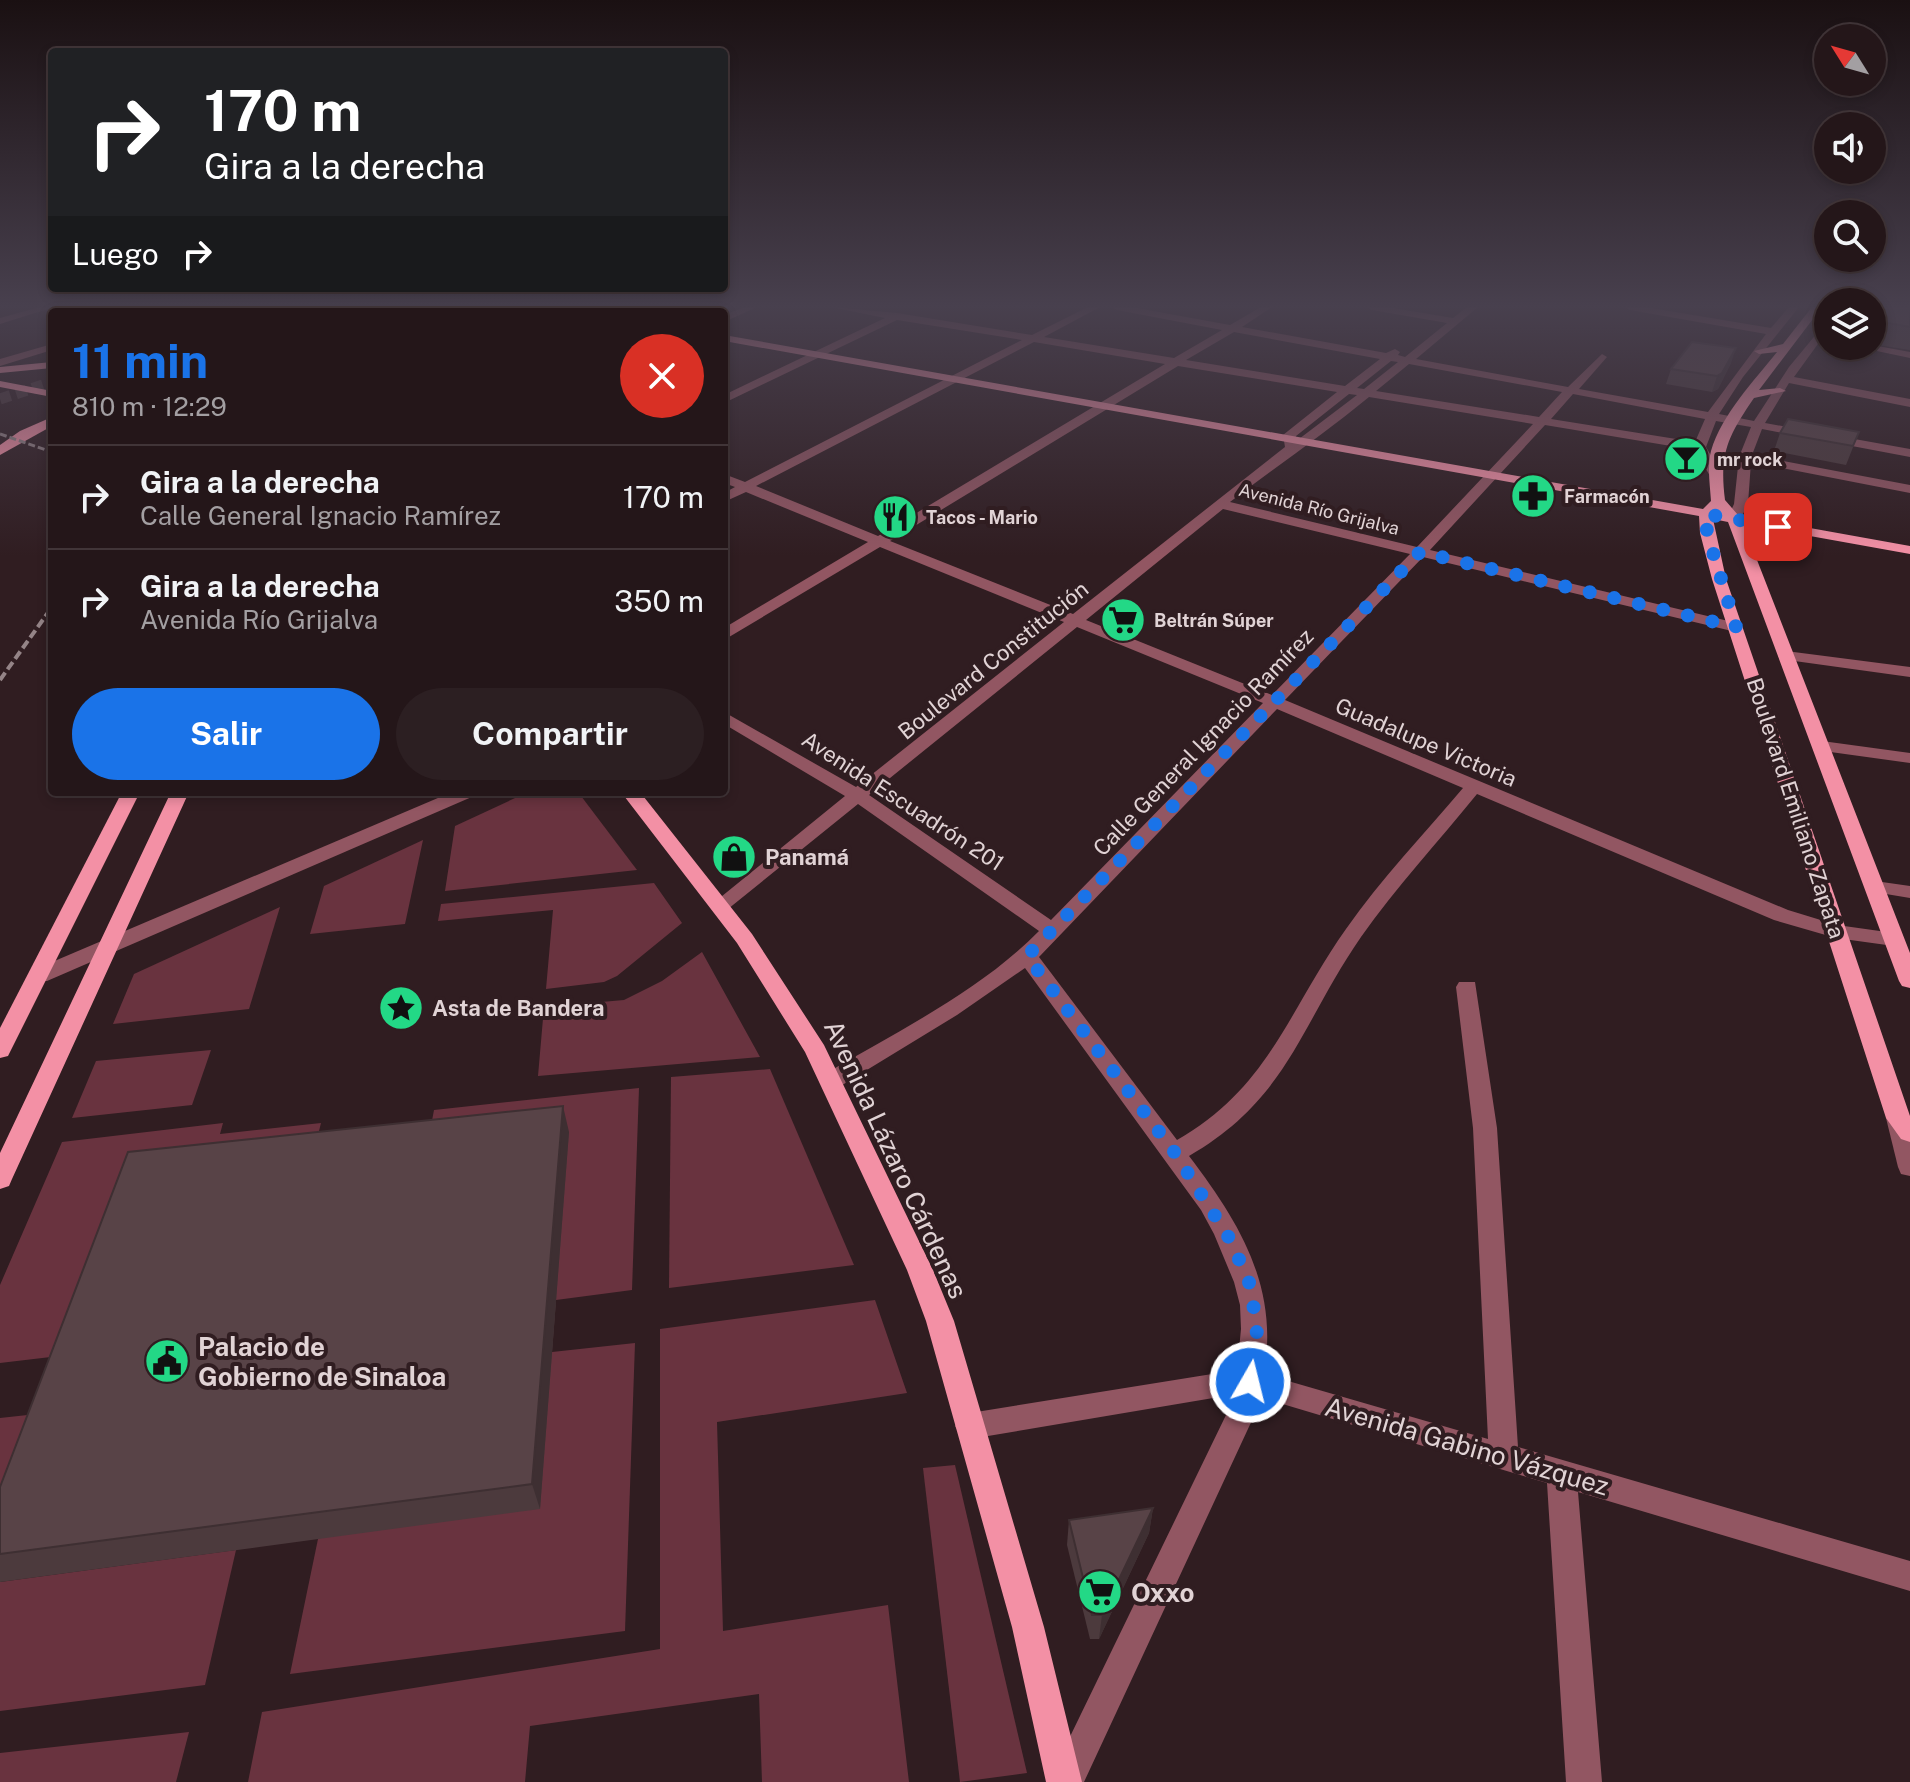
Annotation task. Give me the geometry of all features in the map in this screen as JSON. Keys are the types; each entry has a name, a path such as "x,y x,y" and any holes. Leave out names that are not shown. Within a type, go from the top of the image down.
{"main road":[{"path":"1013,390 1295,443 1712,508"},
{"name":"Boulevard Emiliano Zapata","path":"1753,390 1720,443 1707,533 1836,931 1904,1126"},
{"path":"1749,395 1780,391"},
{"path":"0,451 24,434 48,423"},
{"name":"Boulevard Emiliano Zapata","path":"1712,508 1734,519 1910,981"},
{"path":"1734,519 1908,552"},
{"path":"0,1050 129,796"},
{"path":"0,1179 178,796"},
{"name":"Avenida Lázaro Cárdenas","path":"633,796 721,905 775,985 831,1081 920,1270 940,1321 1028,1627 1065,1782"}],"street":[{"path":"728,496 934,390"},
{"path":"728,633 1130,390"},
{"name":"Boulevard Constitución","path":"1295,443 1347,390"},
{"path":"1348,390 1700,447 1712,417 1731,390"},
{"name":"Boulevard Constitución","path":"721,905 1295,443 1370,390"},
{"name":"Calle General Ignacio Ramírez","path":"831,1081 949,1010 1027,956 1420,552 1569,390"},
{"path":"1570,390 1910,453"},
{"path":"1845,390 1910,403"},
{"path":"1734,519 1743,506 1745,457 1759,424 1780,391"},
{"name":"Boulevard Emiliano Zapata","path":"1700,447 1715,473"},
{"path":"1745,457 1910,489"},
{"name":"Guadalupe Victoria","path":"728,480 1275,702 1781,915 1836,931 1894,939"},
{"name":"Avenida Río Grijalva","path":"1220,504 1736,627"},
{"path":"1786,656 1910,672"},
{"name":"Avenida Escuadrón 201","path":"728,719 858,796 1053,931"},
{"path":"1822,746 1910,758"},
{"path":"1175,1153 1204,1140 1263,1085 1285,1052 1337,956 1474,786"},
{"path":"39,976 459,796"},
{"path":"1875,887 1910,892"},
{"path":"1027,956 1175,1153 1231,1241 1251,1287 1257,1334 1250,1382 1240,1416 1065,1782"},
{"path":"1467,987 1485,1128 1504,1457"},
{"name":"Boulevard Emiliano Zapata","path":"1904,1126 1910,1167"},
{"name":"Avenida Gabino Vázquez","path":"970,1426 1220,1383 1250,1382 1910,1576"},
{"path":"1561,1473 1584,1782"}],"shaded area":[{"path":"519,796 581,796 637,870 445,891 455,826"},
{"path":"423,840 405,924 310,934 324,886"},
{"path":"654,883 682,923 617,976 604,982 546,989 553,910 438,921 441,904"},
{"path":"280,907 249,1009 113,1024 134,974"},
{"path":"702,952 760,1057 538,1076 544,1007 624,1000 662,981"},
{"path":"211,1050 192,1105 72,1118 96,1061"},
{"path":"770,1069 854,1265 669,1288 671,1077"},
{"path":"639,1088 632,1290 556,1300 427,1147 434,1110"},
{"path":"223,1123 220,1134 321,1123 312,1159 76,1354 0,1363 0,1285 62,1142"},
{"path":"875,1300 907,1393 717,1422 723,1631 888,1605 909,1782 762,1782 759,1694 530,1726 525,1782 248,1782 262,1712 660,1649 660,1329"},
{"path":"635,1343 625,1631 290,1674 318,1539 552,1352"},
{"path":"55,1412 0,1561 0,1418"},
{"path":"955,1465 1027,1773 960,1782 923,1468"},
{"path":"236,1550 205,1685 0,1711 0,1582"},
{"path":"189,1732 176,1782 0,1782 0,1753"}],"building":[{"path":"1788,419 1859,432 1853,446 1780,433"},
{"name":"Palacio de Gobierno de Sinaloa","path":"563,1106 532,1484 0,1554 0,1487 128,1152"},
{"name":"Oxxo","path":"1153,1508 1102,1615 1092,1615 1069,1520"}],"tunnel":[{"path":"0,399 27,390"}],"railway":[{"path":"0,434 48,451"},
{"path":"0,680 48,613"}],"place":[{"name":"mr rock","path":"1686,459"},
{"name":"Farmacón","path":"1533,496"},
{"name":"Tacos - Mario","path":"895,517"},
{"name":"Beltrán Súper","path":"1123,620"},
{"name":"Panamá","path":"734,857"},
{"name":"Asta de Bandera","path":"401,1008"},
{"name":"Palacio de Gobierno de Sinaloa","path":"167,1361"},
{"name":"Oxxo","path":"1100,1592"}],"route":[{"path":"1250,1382 1257,1334 1251,1287 1231,1241 1210,1203 1175,1153 1027,956 1420,552 1736,627 1719,579 1707,533 1706,514 1778,527"}]}
